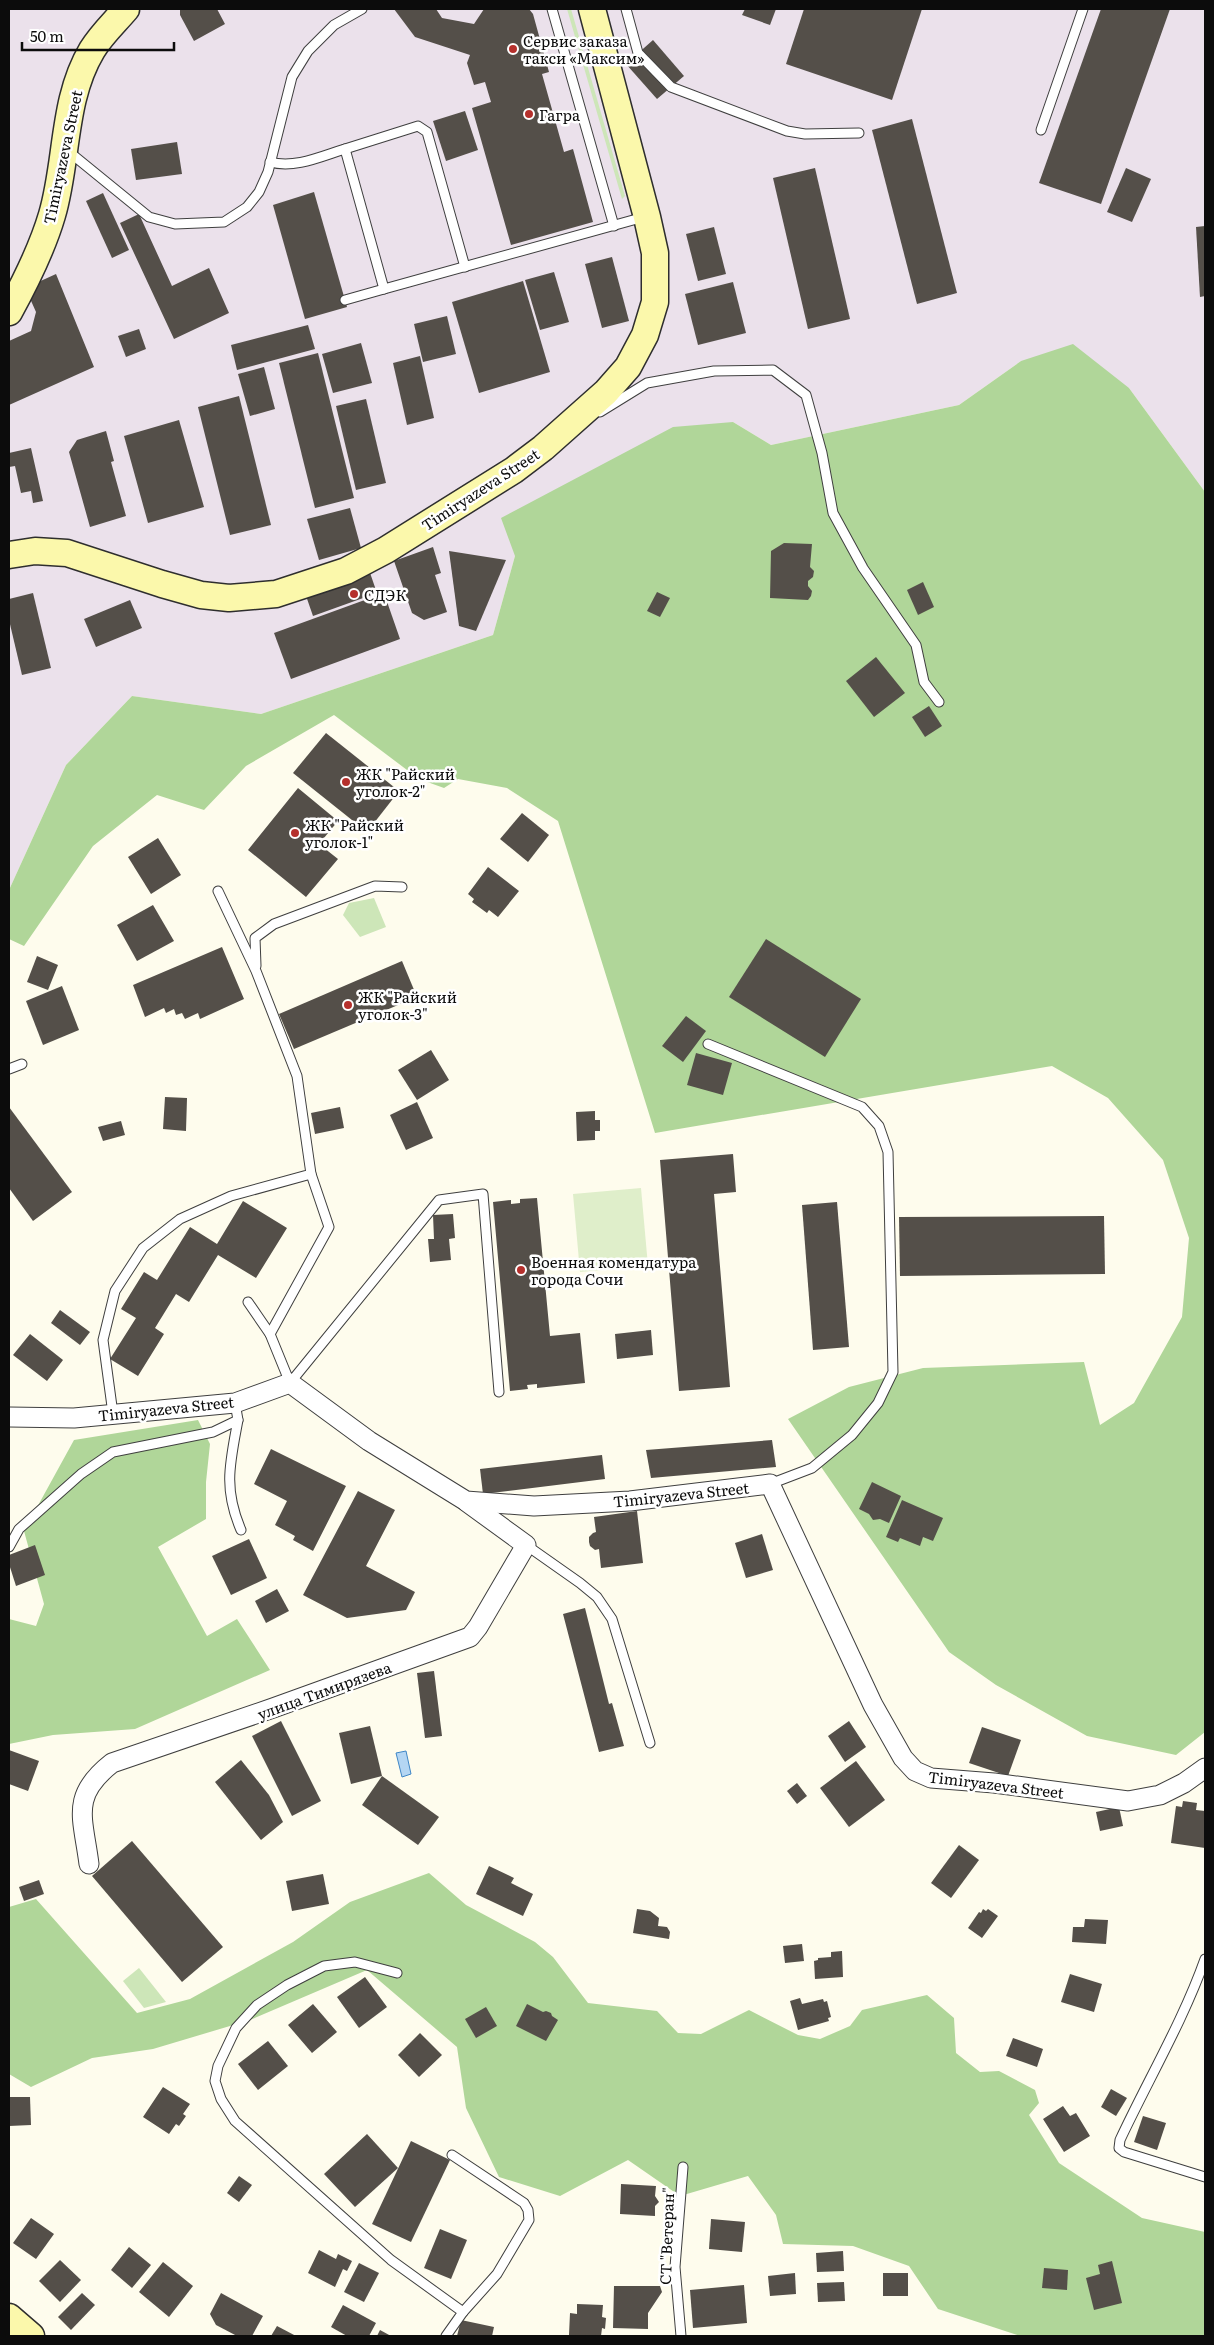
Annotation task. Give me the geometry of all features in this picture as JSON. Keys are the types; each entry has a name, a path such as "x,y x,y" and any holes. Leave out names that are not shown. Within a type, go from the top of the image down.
{"street":[{"name":"Timiryazeva Street","path":"9,312 39,251 52,213 72,100 82,71 92,49 126,9"},
{"name":"Timiryazeva Street","path":"9,555 35,551 67,553 162,584 201,594 229,598 276,594 346,571 386,550 514,470 543,448 606,392 628,367 646,335 655,302 655,253 592,9"},
{"name":"Timiryazeva Street","path":"9,1417 74,1418 113,1414 237,1411 290,1384 369,1442 466,1501 534,1506 630,1502 770,1484 873,1705 902,1758 915,1772 941,1780 994,1783 1128,1801 1160,1795 1184,1783 1205,1768"},
{"path":"466,1501 526,1545"},
{"name":"улица Тимирязева","path":"89,1864 82,1804 91,1781 112,1764 470,1637 478,1627 526,1545"}],"lane":[{"path":"64,147 149,217 175,224 224,222 247,207 259,192 270,162 292,77 308,51 334,25 362,9"},
{"path":"552,9 614,226"},
{"path":"626,9 638,53 671,87 787,131 805,134 859,133"},
{"path":"1041,130 1083,9"},
{"path":"270,162 281,165 294,164 418,126 424,128 427,132 465,267"},
{"path":"345,149 384,289"},
{"path":"345,300 647,217"},
{"path":"543,448 647,383 714,371 773,370 806,395 822,453 833,513 863,568 916,645 924,682 940,702"},
{"path":"256,971 255,938 274,924 375,886 402,887"},
{"path":"218,891 256,971 297,1076 311,1174 329,1227 270,1334"},
{"path":"708,1044 862,1106 879,1126 888,1152 893,1372 878,1403 852,1435 812,1468 770,1484"},
{"path":"9,1069 22,1064"},
{"path":"113,1414 103,1340 115,1291 144,1248 180,1219 231,1196 311,1174"},
{"path":"248,1302 270,1334 290,1384 439,1200 483,1194 499,1392"},
{"path":"237,1411 228,1470 232,1509 241,1530"},
{"path":"9,1547 19,1528 81,1474 112,1452 213,1432 237,1411"},
{"path":"526,1545 580,1582 597,1597 612,1619 650,1743"},
{"path":"1205,1959 1194,1990 1144,2088 1120,2140 1119,2148 1124,2152 1205,2177"},
{"path":"397,1973 355,1962 324,1966 287,1985 258,2006 236,2028 218,2066 215,2080 222,2099 235,2121 391,2260 463,2312"},
{"path":"446,2336 463,2312 497,2274 529,2220 528,2210 524,2203 452,2155"},
{"name":"СТ \"Ветеран\"","path":"681,2336 676,2267 683,2168"}],"shaded area":[{"path":"9,9 1205,9 1205,492 1129,388 1021,361 959,405 771,445 733,422 515,556 493,635 261,714 132,696 66,765 9,890"}],"green space":[{"path":"567,9 571,9 625,196 622,199"},
{"path":"1073,344 1129,388 1205,492 1205,1732 1176,1755 1087,1736 996,1685 949,1652 788,1419 849,1387 923,1368 1084,1362 1100,1425 1134,1403 1182,1317 1189,1238 1163,1160 1108,1098 1052,1066 655,1133 558,821 507,788 458,779 444,788 419,779 334,715 246,766 204,810 157,795 93,846 24,946 9,939 9,890 66,765 132,696 261,714 493,635 515,556 501,518 673,427 733,422 771,445 959,405 1021,361"},
{"path":"374,898 386,927 360,937 343,915 349,903"},
{"path":"641,1188 648,1266 580,1272 573,1194"},
{"path":"198,1420 210,1444 206,1482 206,1519 158,1547 207,1636 237,1619 270,1670 135,1729 53,1735 9,1744 9,1619 36,1626 44,1604 24,1531 74,1440"},
{"path":"429,1873 466,1905 535,1942 553,1957 588,2003 657,2011 678,2033 701,2034 749,2010 798,2035 820,2039 850,2026 862,2010 927,1995 954,2018 956,2053 980,2072 999,2071 1035,2090 1039,2103 1029,2115 1059,2163 1142,2218 1205,2232 1205,2335 1020,2336 938,2309 909,2266 853,2246 783,2244 776,2215 748,2176 680,2196 628,2160 560,2196 499,2177 466,2108 457,2047 367,1970 250,2020 153,2049 92,2058 31,2087 9,2074 9,1907 36,1899 137,2013 190,1999 293,1942 350,1902"},
{"path":"139,1968 166,2002 144,2008 123,1981"}],"water":[{"path":"406,1751 411,1774 402,1777 396,1753"}],"building":[{"path":"180,9 217,9 225,24 194,41 180,15"},
{"path":"394,9 436,9 442,18 474,24 484,9 529,9 533,14 549,72 542,74 564,152 573,149 593,222 511,245 472,108 491,102 485,82 474,85 467,63 470,55 415,37"},
{"path":"745,9 776,9 770,25 742,15"},
{"path":"804,9 922,9 892,100 786,64"},
{"path":"1101,9 1170,9 1101,204 1039,183"},
{"path":"653,40 684,76 657,99 626,64"},
{"path":"465,111 478,150 446,161 433,121"},
{"path":"912,119 957,293 917,304 872,130"},
{"path":"177,142 182,174 136,180 131,149"},
{"path":"815,168 850,319 808,329 773,178"},
{"path":"1126,168 1151,179 1132,222 1107,212"},
{"path":"314,192 347,307 305,319 273,205"},
{"path":"103,193 129,250 112,258 86,201"},
{"path":"139,214 172,286 209,268 229,313 174,339 120,223"},
{"path":"1205,226 1205,296 1200,297 1196,227"},
{"path":"714,227 726,274 698,281 686,234"},
{"path":"612,257 629,321 602,328 585,264"},
{"path":"554,272 569,322 540,330 525,280"},
{"path":"56,274 94,367 9,405 9,341 31,331 36,312 28,294 36,290 34,284"},
{"path":"523,281 550,372 479,393 452,302"},
{"path":"733,282 746,333 698,345 685,294"},
{"path":"447,316 456,354 423,362 414,324"},
{"path":"308,325 315,349 237,370 231,345"},
{"path":"139,329 146,349 126,357 118,336"},
{"path":"361,343 372,383 333,393 322,354"},
{"path":"318,353 354,498 315,508 279,363"},
{"path":"420,356 434,418 407,425 393,363"},
{"path":"264,367 275,409 250,416 238,374"},
{"path":"239,396 271,525 230,535 198,407"},
{"path":"366,399 386,483 356,490 336,406"},
{"path":"179,420 204,507 148,523 124,436"},
{"path":"106,431 114,461 111,462 126,516 90,527 69,452 77,440"},
{"path":"31,448 43,501 33,503 31,491 21,493 15,466 9,467 9,453"},
{"path":"350,508 361,548 319,560 307,519"},
{"path":"784,543 812,544 810,567 814,571 813,577 808,581 808,586 812,591 808,600 770,598 771,551"},
{"path":"433,547 441,573 435,575 447,612 424,620 412,613 394,561"},
{"path":"449,551 506,560 476,631 459,626"},
{"path":"369,570 377,593 313,616 305,593"},
{"path":"923,582 934,607 918,615 907,590"},
{"path":"657,592 670,598 660,617 647,611"},
{"path":"33,593 51,668 22,675 9,620 9,599"},
{"path":"384,593 400,639 291,679 274,633"},
{"path":"130,600 142,628 96,647 84,619"},
{"path":"876,657 905,693 874,717 846,681"},
{"path":"929,706 942,726 925,737 912,717"},
{"name":"ЖК \"Райский уголок-2\"","path":"326,733 399,791 367,832 293,773"},
{"name":"ЖК \"Райский уголок-1\"","path":"298,788 338,821 319,844 338,859 306,897 248,850"},
{"path":"522,813 549,835 528,862 500,839"},
{"path":"158,838 181,875 151,894 128,857"},
{"path":"488,867 519,891 498,917 489,910 487,913 472,902 474,899 468,894"},
{"path":"153,905 174,941 137,961 117,925"},
{"path":"766,939 861,999 825,1057 729,997"},
{"path":"222,947 244,999 200,1019 198,1013 185,1019 182,1013 176,1015 174,1009 166,1013 164,1008 145,1017 133,985"},
{"path":"37,956 58,965 48,990 27,982"},
{"name":"ЖК \"Райский уголок-3\"","path":"402,961 417,997 294,1049 279,1014"},
{"path":"62,986 79,1030 43,1045 26,1001"},
{"path":"686,1016 706,1031 683,1062 662,1046"},
{"path":"431,1050 449,1080 417,1100 398,1070"},
{"path":"696,1053 732,1063 723,1095 687,1085"},
{"path":"165,1097 187,1098 186,1131 163,1129"},
{"path":"417,1102 433,1138 406,1150 390,1115"},
{"path":"9,1107 72,1192 33,1221 9,1188"},
{"path":"340,1107 344,1128 315,1134 311,1113"},
{"path":"595,1111 595,1120 600,1120 600,1131 595,1131 595,1140 577,1141 576,1112"},
{"path":"121,1121 125,1135 103,1141 98,1127"},
{"path":"733,1154 736,1192 714,1194 730,1387 679,1391 660,1160"},
{"name":"Военная комендатура города Сочи","path":"537,1198 550,1336 580,1333 585,1383 537,1388 537,1384 527,1385 528,1389 510,1391 493,1202 511,1200 511,1204 520,1203 520,1199"},
{"path":"243,1201 287,1228 256,1278 218,1255 189,1302 176,1294 155,1328 164,1334 138,1376 110,1359 136,1318 121,1309 144,1272 157,1280 190,1227 217,1244"},
{"path":"837,1202 849,1347 813,1350 802,1205"},
{"path":"453,1214 455,1238 449,1239 451,1260 430,1262 428,1239 434,1239 433,1215"},
{"path":"1104,1216 1105,1274 900,1276 899,1217"},
{"path":"60,1310 90,1332 80,1345 51,1323"},
{"path":"651,1330 653,1355 617,1359 615,1334"},
{"path":"30,1334 63,1360 47,1381 13,1355"},
{"path":"772,1440 776,1467 651,1478 646,1450"},
{"path":"271,1449 346,1486 313,1551 293,1540 295,1536 275,1525 287,1501 254,1484"},
{"path":"602,1455 605,1479 483,1494 480,1469"},
{"path":"872,1482 901,1496 889,1523 880,1519 873,1520 869,1514 859,1509"},
{"path":"358,1491 395,1510 366,1566 415,1592 406,1610 347,1618 303,1595"},
{"path":"902,1500 943,1518 933,1541 923,1537 920,1546 900,1538 898,1542 886,1537"},
{"path":"637,1511 643,1563 601,1568 599,1549 595,1550 590,1546 589,1542 589,1537 596,1532 594,1517"},
{"path":"762,1534 773,1570 746,1578 735,1543"},
{"path":"249,1539 267,1578 231,1595 212,1556"},
{"path":"35,1545 45,1575 16,1586 9,1564 9,1555"},
{"path":"277,1589 289,1611 266,1623 255,1601"},
{"path":"585,1608 609,1704 612,1703 624,1746 599,1752 563,1614"},
{"path":"434,1671 442,1736 425,1738 417,1673"},
{"path":"281,1721 321,1801 292,1816 252,1736"},
{"path":"849,1721 866,1747 845,1762 828,1736"},
{"path":"370,1726 382,1776 351,1784 339,1733"},
{"path":"982,1727 1021,1740 1008,1776 969,1763"},
{"path":"9,1750 39,1761 28,1791 9,1784"},
{"path":"241,1760 269,1795 283,1822 261,1840 215,1782"},
{"path":"856,1761 885,1800 849,1827 820,1788"},
{"path":"382,1776 439,1817 418,1845 362,1805"},
{"path":"797,1783 807,1796 797,1804 787,1791"},
{"path":"1183,1801 1197,1803 1196,1810 1205,1811 1205,1848 1171,1843 1176,1806 1182,1807"},
{"path":"1119,1807 1123,1826 1100,1831 1096,1812"},
{"path":"132,1841 223,1947 182,1982 92,1876"},
{"path":"959,1845 979,1860 951,1898 931,1883"},
{"path":"489,1866 514,1878 511,1883 533,1894 523,1916 476,1894"},
{"path":"323,1874 329,1904 292,1911 286,1881"},
{"path":"39,1880 44,1894 24,1901 19,1887"},
{"path":"637,1909 650,1911 659,1918 658,1926 667,1927 670,1932 669,1939 633,1933"},
{"path":"983,1909 986,1911 988,1909 998,1916 982,1938 968,1928"},
{"path":"1085,1919 1108,1920 1106,1944 1072,1942 1073,1927 1084,1927"},
{"path":"802,1944 804,1961 785,1963 783,1946"},
{"path":"842,1951 843,1977 815,1979 814,1961 818,1960 818,1958 831,1957 831,1952"},
{"path":"1070,1974 1102,1984 1094,2012 1061,2002"},
{"path":"365,1977 387,2007 359,2028 337,1997"},
{"path":"800,1998 802,2004 823,1999 824,2002 827,2001 831,2017 828,2018 829,2021 798,2030 790,2001"},
{"path":"313,2004 337,2032 312,2053 288,2025"},
{"path":"527,2004 543,2012 551,2013 558,2020 546,2041 516,2026"},
{"path":"486,2007 497,2026 476,2038 465,2019"},
{"path":"420,2033 442,2055 419,2077 398,2055"},
{"path":"1013,2038 1043,2049 1037,2067 1006,2056"},
{"path":"268,2041 288,2066 258,2090 238,2064"},
{"path":"163,2087 190,2104 183,2114 186,2116 179,2126 176,2124 169,2134 143,2117"},
{"path":"1111,2089 1127,2098 1116,2116 1101,2107"},
{"path":"9,2097 30,2097 31,2125 9,2126"},
{"path":"1063,2106 1070,2116 1076,2113 1090,2136 1064,2152 1043,2119"},
{"path":"1143,2116 1166,2123 1157,2150 1134,2142"},
{"path":"367,2134 398,2168 355,2207 324,2174"},
{"path":"411,2141 450,2160 411,2242 372,2224"},
{"path":"239,2176 252,2185 239,2202 227,2193"},
{"path":"621,2184 656,2186 655,2196 659,2202 655,2206 655,2216 620,2214"},
{"path":"31,2218 54,2234 36,2259 13,2243"},
{"path":"711,2219 745,2222 742,2252 709,2249"},
{"path":"440,2229 467,2240 451,2279 424,2268"},
{"path":"129,2247 151,2265 132,2288 111,2270"},
{"path":"319,2250 336,2259 338,2254 352,2261 347,2271 343,2269 335,2287 308,2273"},
{"path":"843,2251 844,2271 817,2272 816,2253"},
{"path":"60,2260 81,2280 60,2302 39,2281"},
{"path":"1112,2261 1122,2303 1094,2310 1086,2278 1100,2274 1098,2265"},
{"path":"163,2262 193,2286 169,2317 139,2292"},
{"path":"359,2263 379,2273 364,2302 344,2292"},
{"path":"1044,2268 1068,2270 1067,2290 1042,2288"},
{"path":"795,2273 796,2294 770,2296 768,2276"},
{"path":"883,2273 908,2273 908,2296 883,2296"},
{"path":"844,2282 845,2301 818,2302 817,2283"},
{"path":"744,2285 747,2323 693,2328 690,2290"},
{"path":"614,2286 660,2286 662,2292 648,2313 648,2329 613,2328"},
{"path":"82,2293 95,2305 71,2330 58,2317"},
{"path":"221,2293 263,2316 252,2336 237,2336 216,2325 210,2314"},
{"path":"577,2304 603,2305 602,2317 606,2318 605,2329 602,2328 601,2336 569,2335 570,2313 577,2314"},
{"path":"343,2305 376,2323 369,2336 347,2336 331,2327"},
{"path":"461,2320 494,2327 492,2336 457,2336"},
{"path":"277,2326 296,2336 271,2336"},
{"path":"380,2330 391,2336 377,2336"}],"place":[{"name":"Сервис заказа такси «Максим»","path":"513,49"},
{"name":"Гагра","path":"529,114"},
{"name":"СДЭК","path":"354,594"},
{"name":"ЖК \"Райский уголок-2\"","path":"346,782"},
{"name":"ЖК \"Райский уголок-1\"","path":"295,833"},
{"name":"ЖК \"Райский уголок-3\"","path":"348,1005"},
{"name":"Военная комендатура города Сочи","path":"521,1270"}]}
